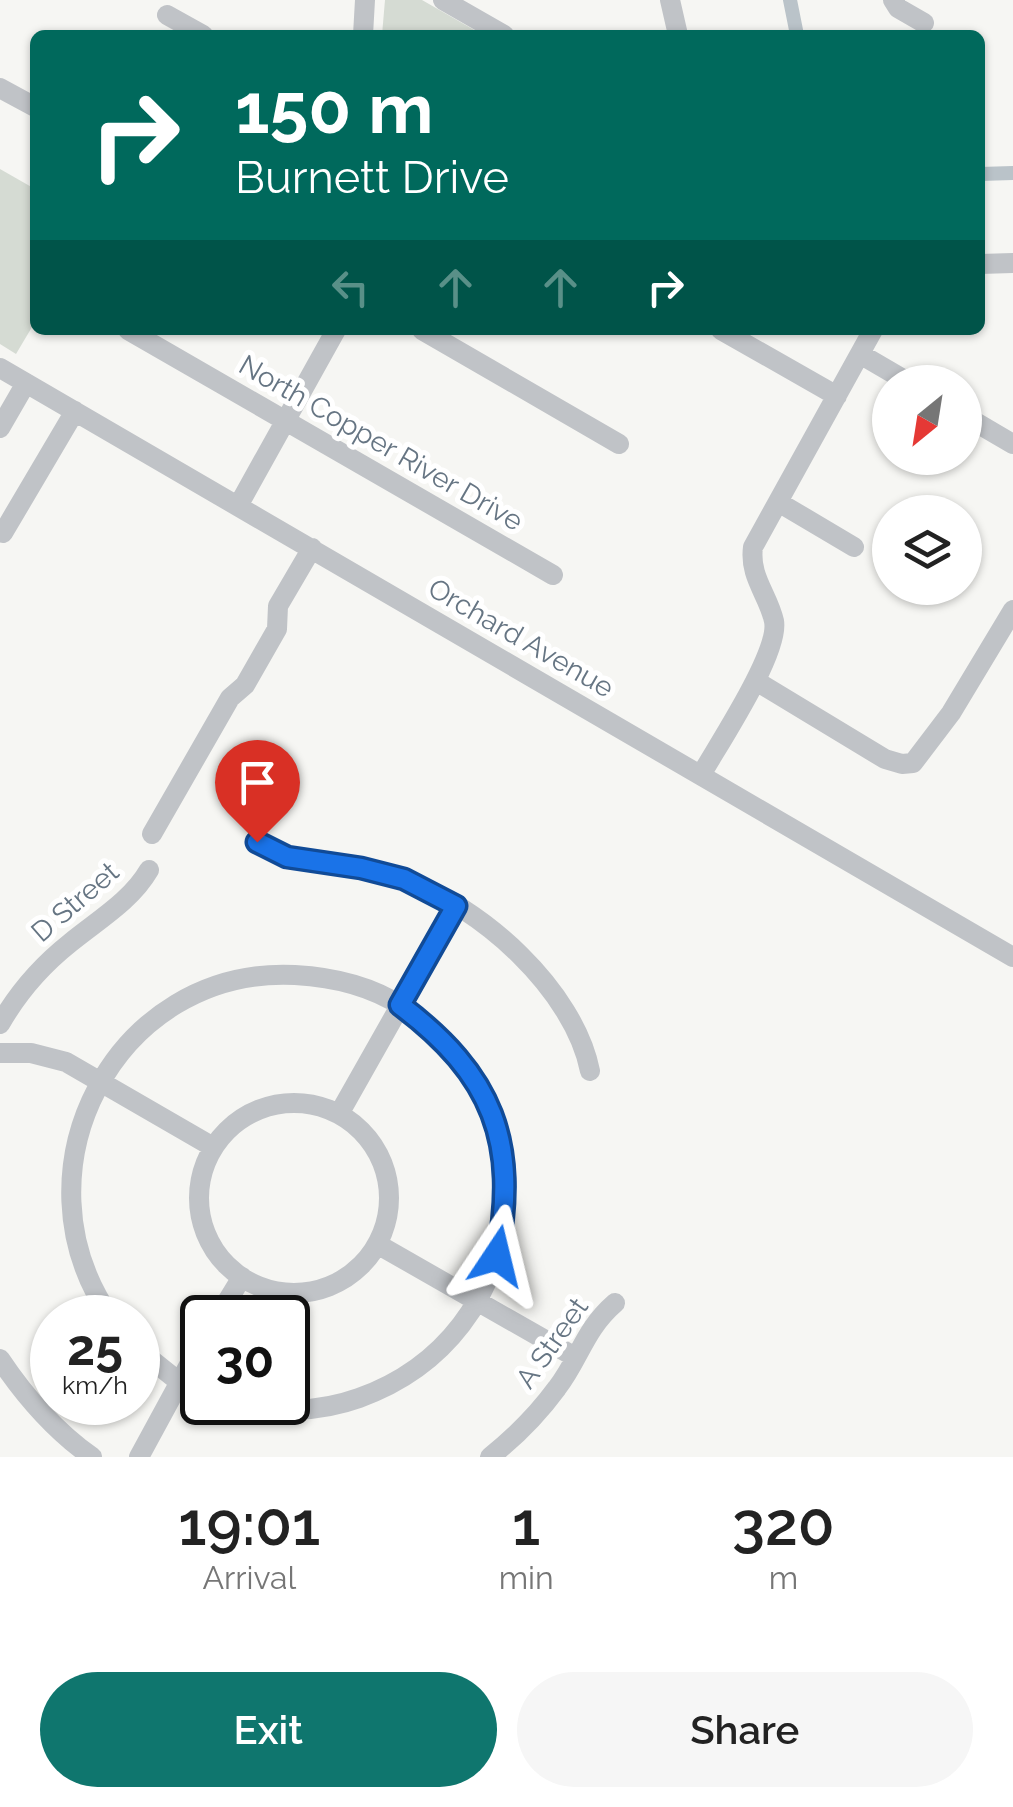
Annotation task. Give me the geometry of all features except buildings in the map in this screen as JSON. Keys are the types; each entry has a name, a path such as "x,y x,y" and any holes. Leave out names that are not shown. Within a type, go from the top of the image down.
{"street":[{"path":"364,30 365,0"},
{"path":"443,0 495,30"},
{"path":"670,0 677,30"},
{"path":"893,0 898,8 924,24"},
{"path":"167,14 194,30"},
{"path":"0,88 30,105"},
{"path":"985,264 1013,263"},
{"name":"North Copper River Drive","path":"137,335 553,576"},
{"path":"244,509 276,433 289,420 333,335"},
{"path":"431,335 618,444"},
{"path":"730,335 837,396"},
{"path":"701,775 756,681 774,636 774,621 752,569 753,547 870,335"},
{"path":"860,354 879,365"},
{"name":"Orchard Avenue","path":"0,368 1013,957"},
{"path":"0,428 26,383"},
{"path":"3,533 76,412"},
{"path":"982,426 1013,444"},
{"path":"778,502 854,547"},
{"path":"152,834 230,698 245,685 277,629 278,606 312,548"},
{"path":"756,681 885,759 913,763 951,713 1012,615"},
{"path":"257,842 287,857 404,879 456,906 509,944 544,981 572,1024 590,1071"},
{"name":"D Street","path":"0,1024 38,971 138,890 149,870"},
{"path":"338,1114 456,906"},
{"path":"98,1295 82,1265 73,1228 73,1152 83,1116 100,1081 125,1046 156,1018 194,995 234,981 276,974 319,976 361,987 400,1005 438,1034 470,1071 492,1114 504,1161 506,1209 497,1256 478,1301 435,1354 378,1392 310,1409"},
{"path":"0,1053 31,1053 66,1062 213,1148"},
{"path":"308,1103 338,1114 366,1136 386,1172 388,1212 377,1244 356,1270 320,1290 280,1292 242,1277 213,1248 202,1224 200,1183 213,1148 232,1125 268,1106 308,1103"},
{"path":"377,1244 575,1356"},
{"path":"231,1295 242,1277"},
{"name":"A Street","path":"490,1457 519,1434 560,1386 596,1319 615,1303"},
{"path":"0,1359 27,1400 92,1457"},
{"path":"160,1366 178,1380"},
{"path":"140,1457 180,1377"}],"shaded area":[{"path":"385,0 422,0 474,30 382,30"},
{"path":"0,169 30,186 30,330 16,354 0,344"}],"waterway":[{"path":"790,0 796,30"},
{"path":"985,174 1013,173"}],"route":[{"path":"257,842 287,857 404,879 456,906 400,1005 438,1034 470,1071 492,1114 504,1161 506,1209 497,1256"}]}
